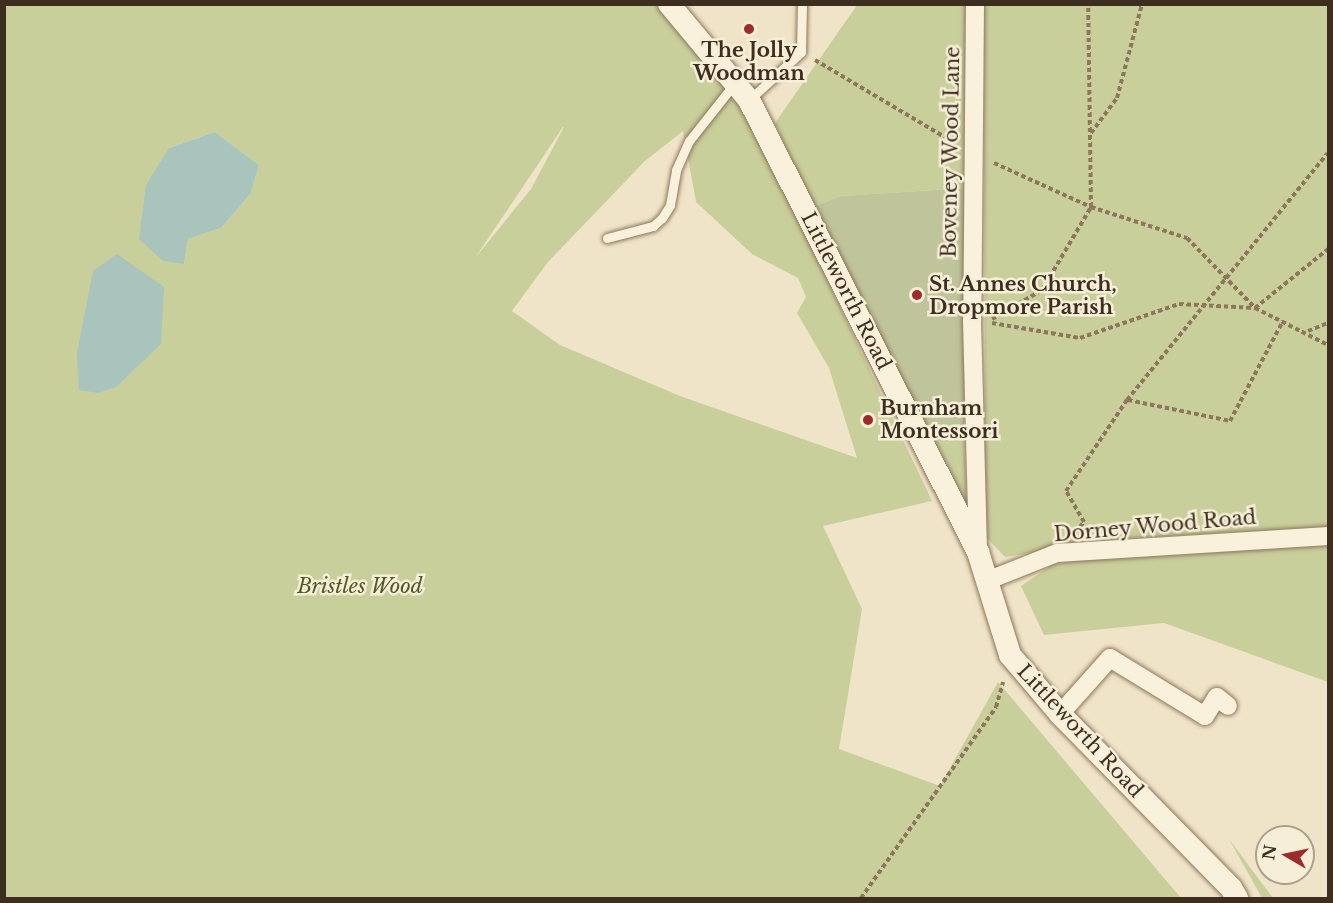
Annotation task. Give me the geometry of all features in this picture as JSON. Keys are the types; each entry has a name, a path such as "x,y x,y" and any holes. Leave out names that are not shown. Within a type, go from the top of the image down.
{"street":[{"name":"Littleworth Road","path":"669,4 742,91 978,552 989,580 1010,655 1060,714 1231,888 1237,898"},
{"name":"Boveney Wood Lane","path":"975,4 972,321 978,552"},
{"name":"Dorney Wood Road","path":"989,580 1057,553 1329,536"},
{"path":"1060,714 1110,658 1205,716 1217,697 1228,706"}],"lane":[{"path":"607,238 653,226 662,218 670,205 676,170 689,141 742,91 801,52 802,4"}],"path":[{"path":"1088,4 1091,207 1042,290 986,322 1080,338 1179,304 1255,308 1329,249"},
{"path":"1090,134 1117,98 1142,4"},
{"path":"801,52 973,153 1091,207 1187,238 1255,308 1308,332 1329,345"},
{"path":"1057,553 1084,522 1066,491 1127,400 1329,153"},
{"path":"1127,400 1230,421 1283,321"},
{"path":"1308,332 1329,323"},
{"path":"861,898 996,707 1010,655"}],"green space":[{"name":"Bristles Wood","path":"4,5 659,5 726,67 932,501 823,526 862,609 839,749 940,786 998,682 1181,898 5,898","holes":["563,127 531,189 475,258","683,131 696,202 752,254 798,278 806,297 797,313 829,368 857,458 680,396 560,345 512,311 548,262 645,161","215,132 259,165 251,193 221,228 188,239 184,264 169,148"]},
{"path":"857,5 968,5 967,188 841,196 812,207 775,123"},
{"path":"984,5 1328,5 1328,527 1114,539 1005,557 985,536"},
{"path":"967,188 964,426 923,423 812,207 841,196"},
{"path":"923,423 964,426 967,520"},
{"path":"1328,545 1328,682 1164,623 1044,635 1021,586 1052,565 1077,559"},
{"path":"1229,839 1255,874 1255,885 1263,885 1273,898 1262,898"}],"water":[{"path":"215,132 259,165 251,193 221,228 188,239 184,264 163,261 139,239 146,185 169,148"},
{"path":"117,254 164,287 161,344 116,387 98,393 79,390 77,353 93,271"}],"place":[{"name":"The Jolly Woodman","path":"749,29"},
{"name":"St. Annes Church, Dropmore Parish","path":"917,295"},
{"name":"Burnham Montessori","path":"868,420"}]}
